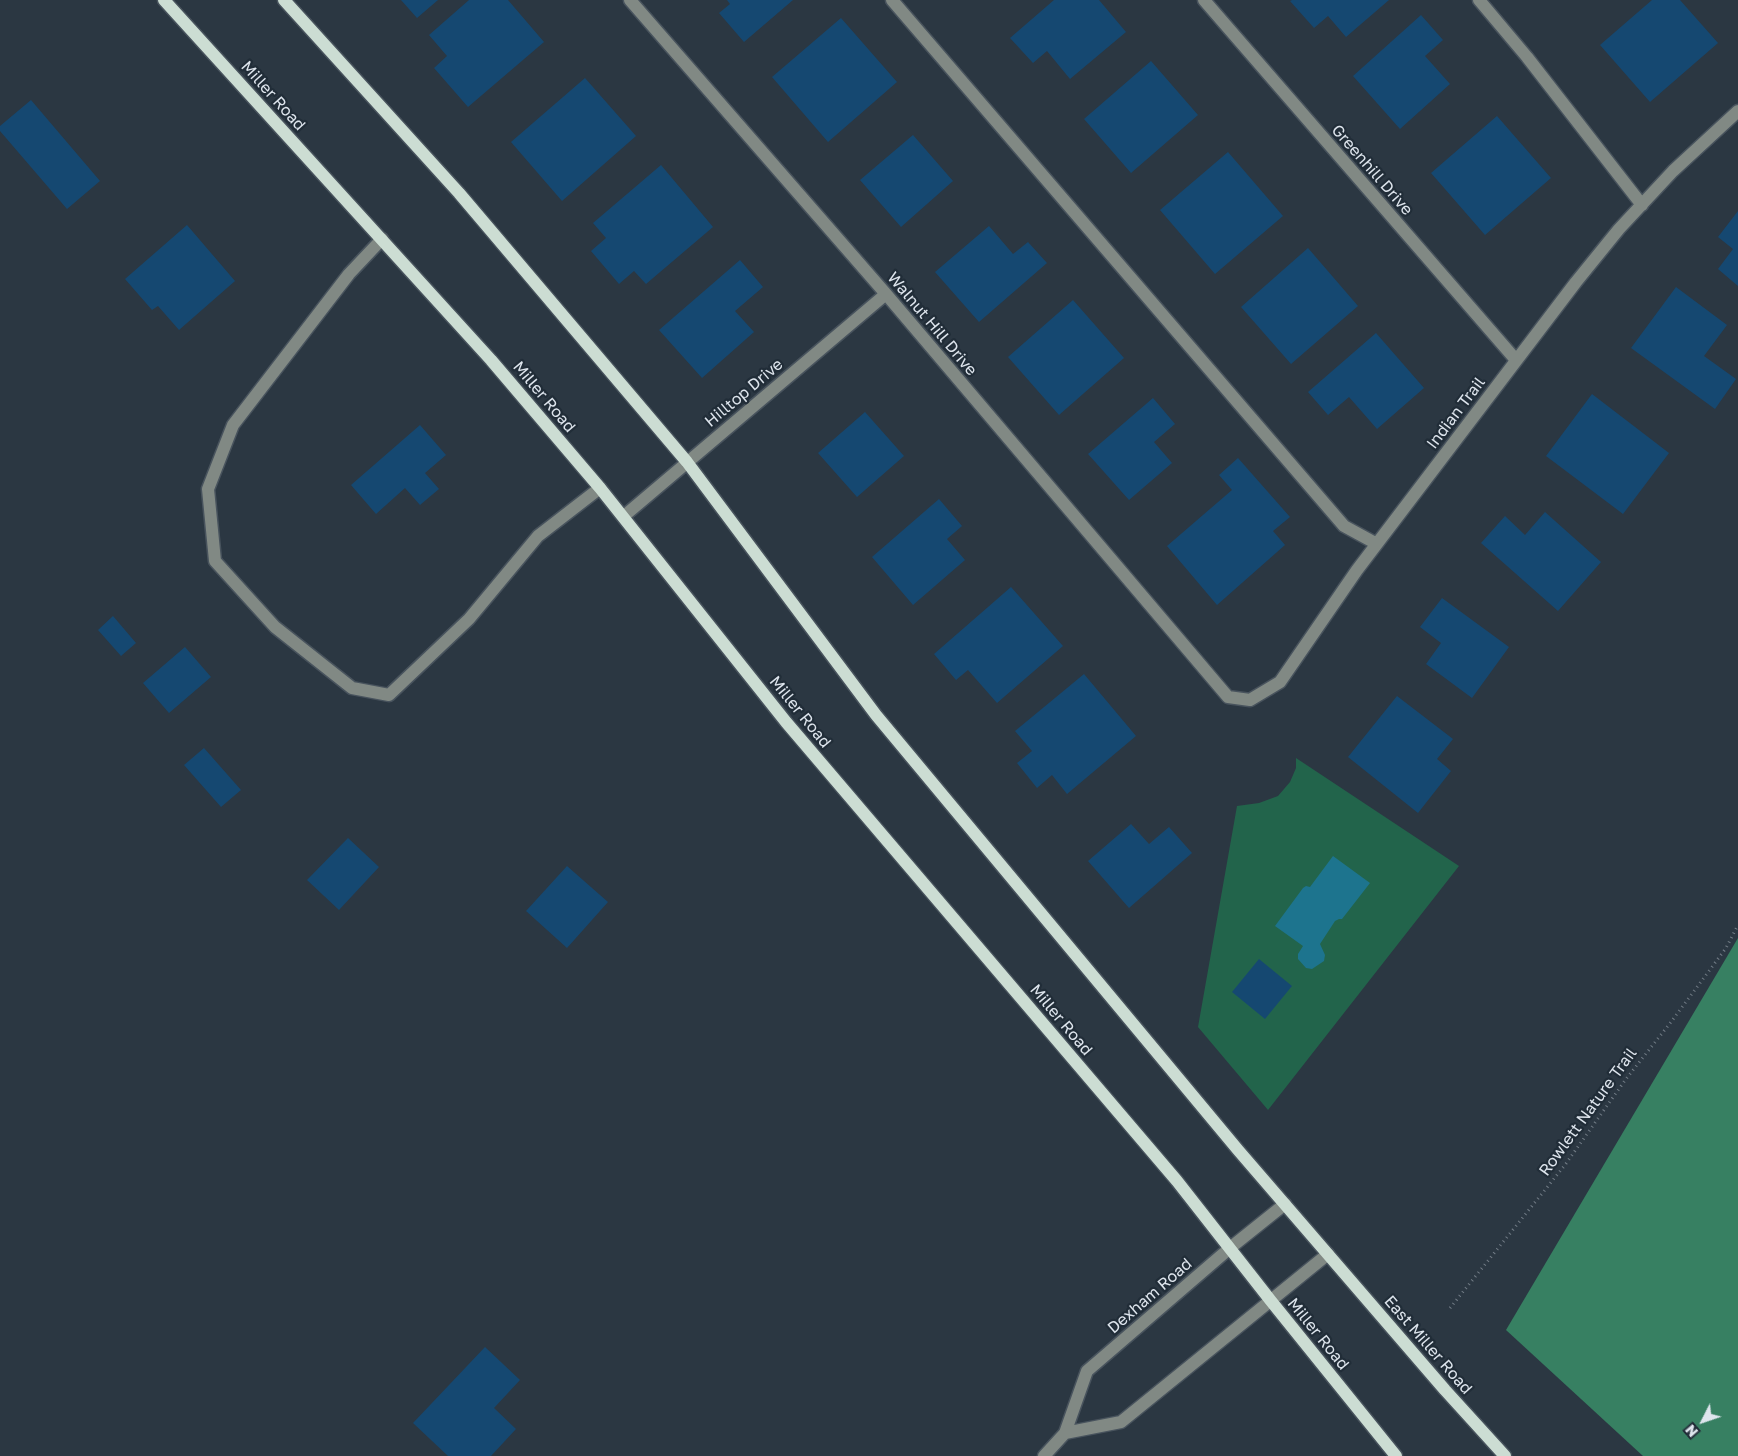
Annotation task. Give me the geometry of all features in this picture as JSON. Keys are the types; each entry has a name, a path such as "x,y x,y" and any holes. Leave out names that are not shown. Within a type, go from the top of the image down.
{"main road":[{"name":"Miller Road","path":"164,0 491,360 624,516 786,722 1177,1181 1396,1456"},
{"path":"284,0 459,193 688,462 876,716 1238,1150 1328,1254"},
{"name":"East Miller Road","path":"1328,1254 1505,1456"}],"street":[{"name":"Walnut Hill Drive","path":"630,0 886,294 1206,671"},
{"path":"892,0 1344,526 1377,544"},
{"name":"Greenhill Drive","path":"1204,0 1516,360"},
{"path":"1479,0 1527,57 1642,205"},
{"name":"Indian Trail","path":"1206,671 1228,697 1250,700 1280,682 1357,570 1576,282 1673,171 1738,111"},
{"path":"382,240 349,274 233,425 208,489 215,561 275,627 352,688 389,695 468,619 538,536 600,488"},
{"name":"Hilltop Drive","path":"624,516 886,294"},
{"name":"Dexham Road","path":"1044,1456 1066,1433 1087,1371 1230,1248 1285,1204"},
{"path":"1066,1433 1120,1422 1328,1254"}],"path":[{"name":"Rowlett Nature Trail","path":"1450,1308 1565,1165 1626,1078 1671,1022 1726,948 1738,925"}],"green space":[{"path":"1296,758 1459,866 1268,1110 1198,1027 1237,806 1259,803 1278,796 1290,782 1296,768"},
{"path":"1738,938 1738,1456 1643,1456 1506,1330"}],"water":[{"path":"1333,856 1370,883 1342,919 1335,921 1320,944 1325,955 1324,961 1312,969 1306,968 1298,959 1298,954 1303,946 1275,926 1303,888 1306,886 1310,887"}],"building":[{"path":"401,0 438,0 417,18"},
{"path":"469,0 508,0 544,42 468,107 434,68 447,56 429,35"},
{"path":"727,0 793,0 744,42 719,13 730,4"},
{"path":"1054,0 1099,0 1126,32 1070,79 1047,51 1033,63 1010,38"},
{"path":"1389,0 1346,37 1328,16 1314,28 1290,1"},
{"path":"1652,0 1680,0 1718,43 1650,102 1600,45"},
{"path":"1421,15 1443,40 1425,56 1450,84 1400,129 1353,76"},
{"path":"841,18 897,82 828,142 772,77"},
{"path":"1151,61 1198,115 1131,173 1084,119"},
{"path":"585,78 636,136 562,201 511,142"},
{"path":"31,100 100,181 67,209 0,131 0,126"},
{"path":"1497,116 1551,178 1485,235 1431,173"},
{"path":"913,135 953,181 901,227 860,180"},
{"path":"1228,152 1283,216 1215,274 1160,210"},
{"path":"661,165 713,227 646,284 634,271 619,284 591,251 606,238 593,223"},
{"path":"1738,211 1738,286 1718,269 1733,249 1718,237"},
{"path":"187,225 235,281 179,330 158,306 152,310 125,279"},
{"path":"989,226 1013,254 1028,242 1047,263 979,322 935,272"},
{"path":"1308,248 1358,306 1291,364 1241,307"},
{"path":"740,260 763,287 735,311 754,332 702,378 659,330"},
{"path":"1676,287 1727,325 1704,356 1736,379 1715,409 1631,348"},
{"path":"1073,300 1124,358 1059,415 1008,357"},
{"path":"1376,333 1424,388 1377,429 1349,397 1328,415 1308,392"},
{"path":"1592,394 1669,453 1623,514 1546,456"},
{"path":"1153,398 1175,424 1154,442 1172,463 1129,500 1088,454"},
{"path":"865,412 904,456 857,497 818,453"},
{"path":"420,425 446,455 425,473 439,489 420,505 405,488 376,514 351,485"},
{"path":"1238,458 1290,517 1273,531 1285,545 1217,605 1167,546 1232,490 1219,475"},
{"path":"939,499 962,526 947,539 965,560 913,605 872,557"},
{"path":"1545,512 1601,562 1558,611 1481,543 1505,516 1525,535"},
{"path":"1011,587 1063,646 997,703 968,670 956,680 934,654"},
{"path":"1442,598 1509,647 1472,698 1426,664 1441,643 1420,627"},
{"path":"113,616 136,643 121,656 98,630"},
{"path":"185,647 211,677 169,713 143,683"},
{"path":"1084,674 1136,736 1067,794 1052,775 1037,788 1017,763 1032,751 1015,731"},
{"path":"1397,696 1453,739 1437,759 1451,771 1418,813 1348,757"},
{"path":"204,748 241,790 221,807 184,765"},
{"path":"1131,824 1149,844 1169,827 1192,853 1129,908 1088,861"},
{"path":"348,838 379,867 339,910 307,880"},
{"path":"567,866 608,902 567,948 526,911"},
{"path":"1259,959 1292,986 1265,1019 1232,992"},
{"path":"485,1347 520,1380 494,1408 516,1429 491,1456 448,1456 413,1423"}]}
